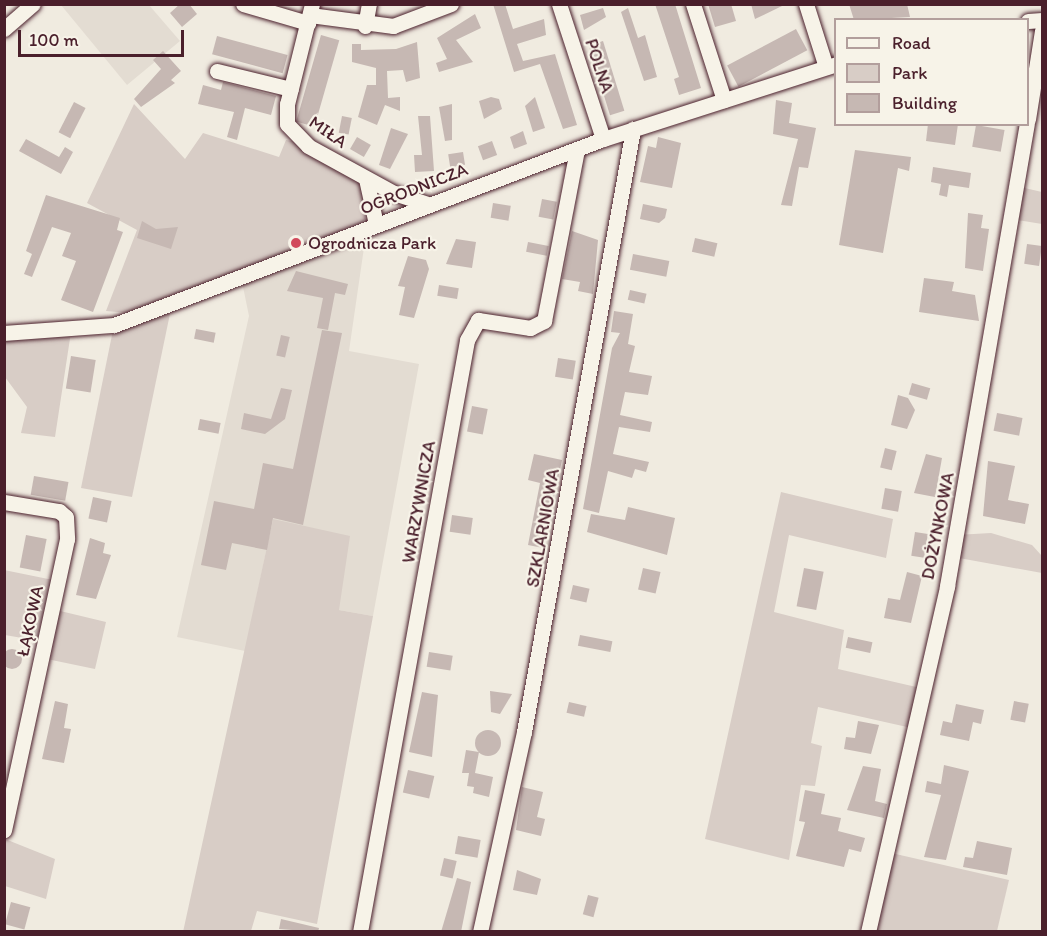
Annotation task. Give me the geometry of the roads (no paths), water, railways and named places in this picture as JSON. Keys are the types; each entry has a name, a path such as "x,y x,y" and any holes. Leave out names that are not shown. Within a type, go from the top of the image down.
{"street":[{"path":"4,28 33,4"},
{"path":"243,4 310,14 365,26 393,26 450,4"},
{"path":"365,26 369,4"},
{"name":"POLNA","path":"559,4 603,139"},
{"path":"693,4 724,99"},
{"path":"806,4 831,65"},
{"name":"MIŁA","path":"310,14 285,115 296,135 366,178 427,204"},
{"path":"1029,113 1042,31"},
{"name":"OGRODNICZA","path":"4,333 114,325 427,204 603,139 831,65"},
{"path":"217,71 291,89"},
{"name":"DOŻYNKOWA","path":"868,932 949,576 1027,126"},
{"name":"SZKLARNIOWA","path":"480,932 526,721 633,129"},
{"name":"WARZYWNICZA","path":"360,932 471,328 478,320 530,328 544,321 577,150"},
{"path":"366,178 376,224"},
{"name":"ŁĄKOWA","path":"4,502 59,511 66,518 67,539 4,830"}],"place":[{"name":"Ogrodnicza Park","path":"296,243"}]}
